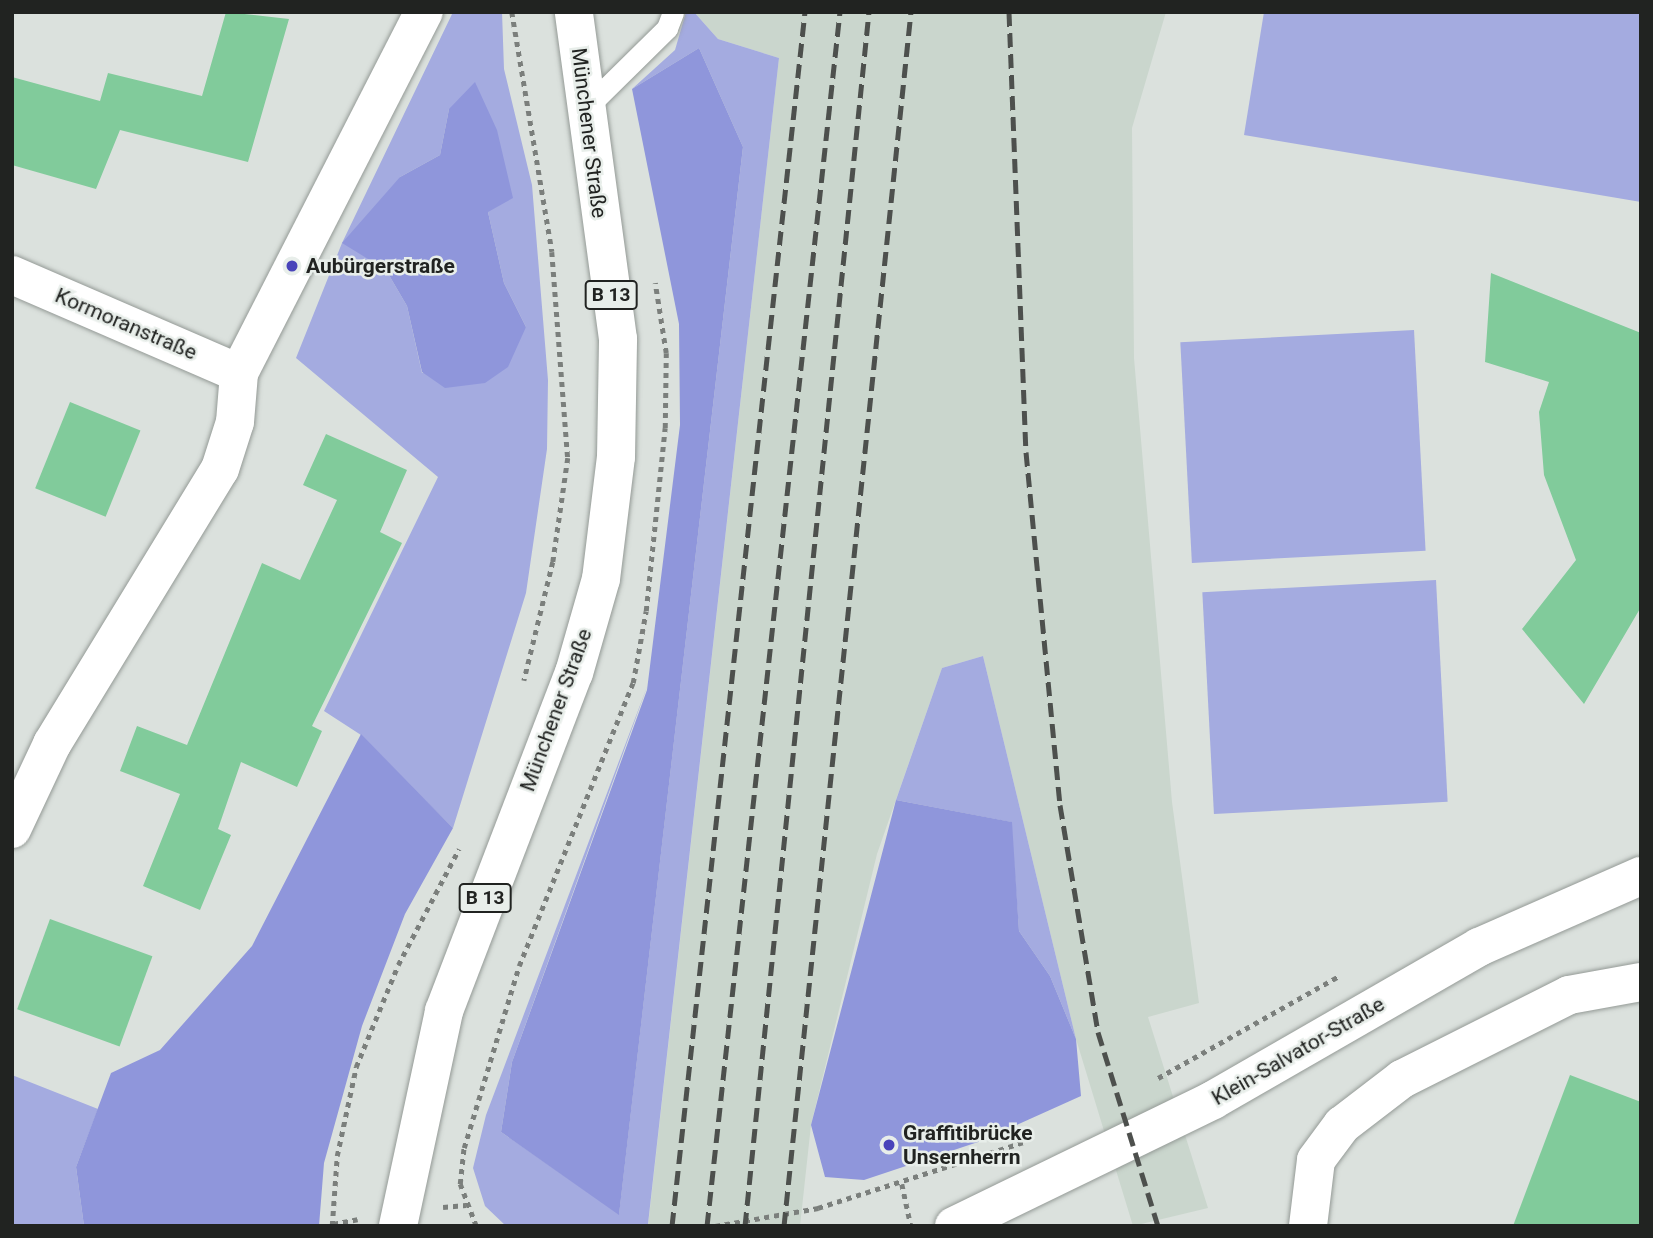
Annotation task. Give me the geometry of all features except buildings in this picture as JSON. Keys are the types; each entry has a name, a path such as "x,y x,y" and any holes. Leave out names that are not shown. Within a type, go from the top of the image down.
{"main road":[{"path":"12,828 52,744 220,469 234,422 239,373 425,12"},
{"name":"Münchener Straße","path":"398,1226 444,1011 573,673 601,579 616,457 618,339 574,12"},
{"name":"Kormoranstraße","path":"12,275 239,373"},
{"name":"Klein-Salvator-Straße","path":"954,1226 1213,1100 1479,947 1641,876"},
{"path":"1308,1226 1316,1160 1342,1125 1402,1079 1569,995 1641,982"}],"lane":[{"path":"586,108 667,28 673,12"}],"path":[{"path":"512,12 552,252 568,458 553,562 522,686"},
{"path":"332,1226 337,1156 356,1067 398,965 466,837"},
{"path":"1153,1080 1343,974"},
{"path":"715,1226 818,1208 902,1184 1031,1140"},
{"path":"902,1184 911,1226"}],"shaded area":[{"path":"453,12 502,12 504,69 532,185 548,380 547,449 526,593 453,828 361,735 324,711 438,477 296,358 342,243","holes":["449,109 488,212 504,283 526,327 422,373 407,306 386,270 400,177 440,155"]},
{"path":"686,12 694,12 718,39 779,58 648,1224 506,1226 485,1206 473,1168 486,1115 648,684 512,1062 501,1132 619,1214 743,147 699,48 632,89 675,50"},
{"path":"694,12 1166,12 1132,128 1134,358 1172,802 1199,1003 1148,1017 1208,1208 1133,1226 1076,1039 983,656 942,668 877,854 811,1125 800,1226 648,1226 779,58 718,39"},
{"path":"1264,12 1641,12 1641,202 1244,135"},
{"path":"699,48 743,147 619,1215 501,1132 512,1062 647,690 680,425 679,324 632,89"},
{"path":"475,82 497,130 513,198 488,212 504,283 526,327 508,367 485,383 445,388 422,372 407,306 386,270 342,243 400,177 440,155 449,109"},
{"path":"1414,330 1426,551 1192,563 1180,342"},
{"path":"1436,580 1448,802 1214,814 1202,592"},
{"path":"983,656 1076,1039 1050,976 1019,931 1011,822 896,800 942,668"},
{"path":"361,734 453,828 405,914 362,1026 324,1163 319,1226 84,1226 76,1167 111,1073 160,1050 252,946"},
{"path":"896,800 1012,822 1019,931 1050,976 1076,1039 1081,1096 981,1141 864,1180 825,1177 811,1125"},
{"path":"12,1075 98,1109 76,1167 84,1226 12,1226"}],"railway":[{"path":"672,1226 805,12"},
{"path":"707,1226 840,12"},
{"path":"745,1226 869,12"},
{"path":"784,1226 911,12"},
{"path":"1009,12 1026,452 1060,805 1098,1032 1158,1226"}],"place":[{"name":"Aubürgerstraße","path":"292,266"},
{"name":"Graffitibrücke Unsernherrn","path":"889,1145"}]}
